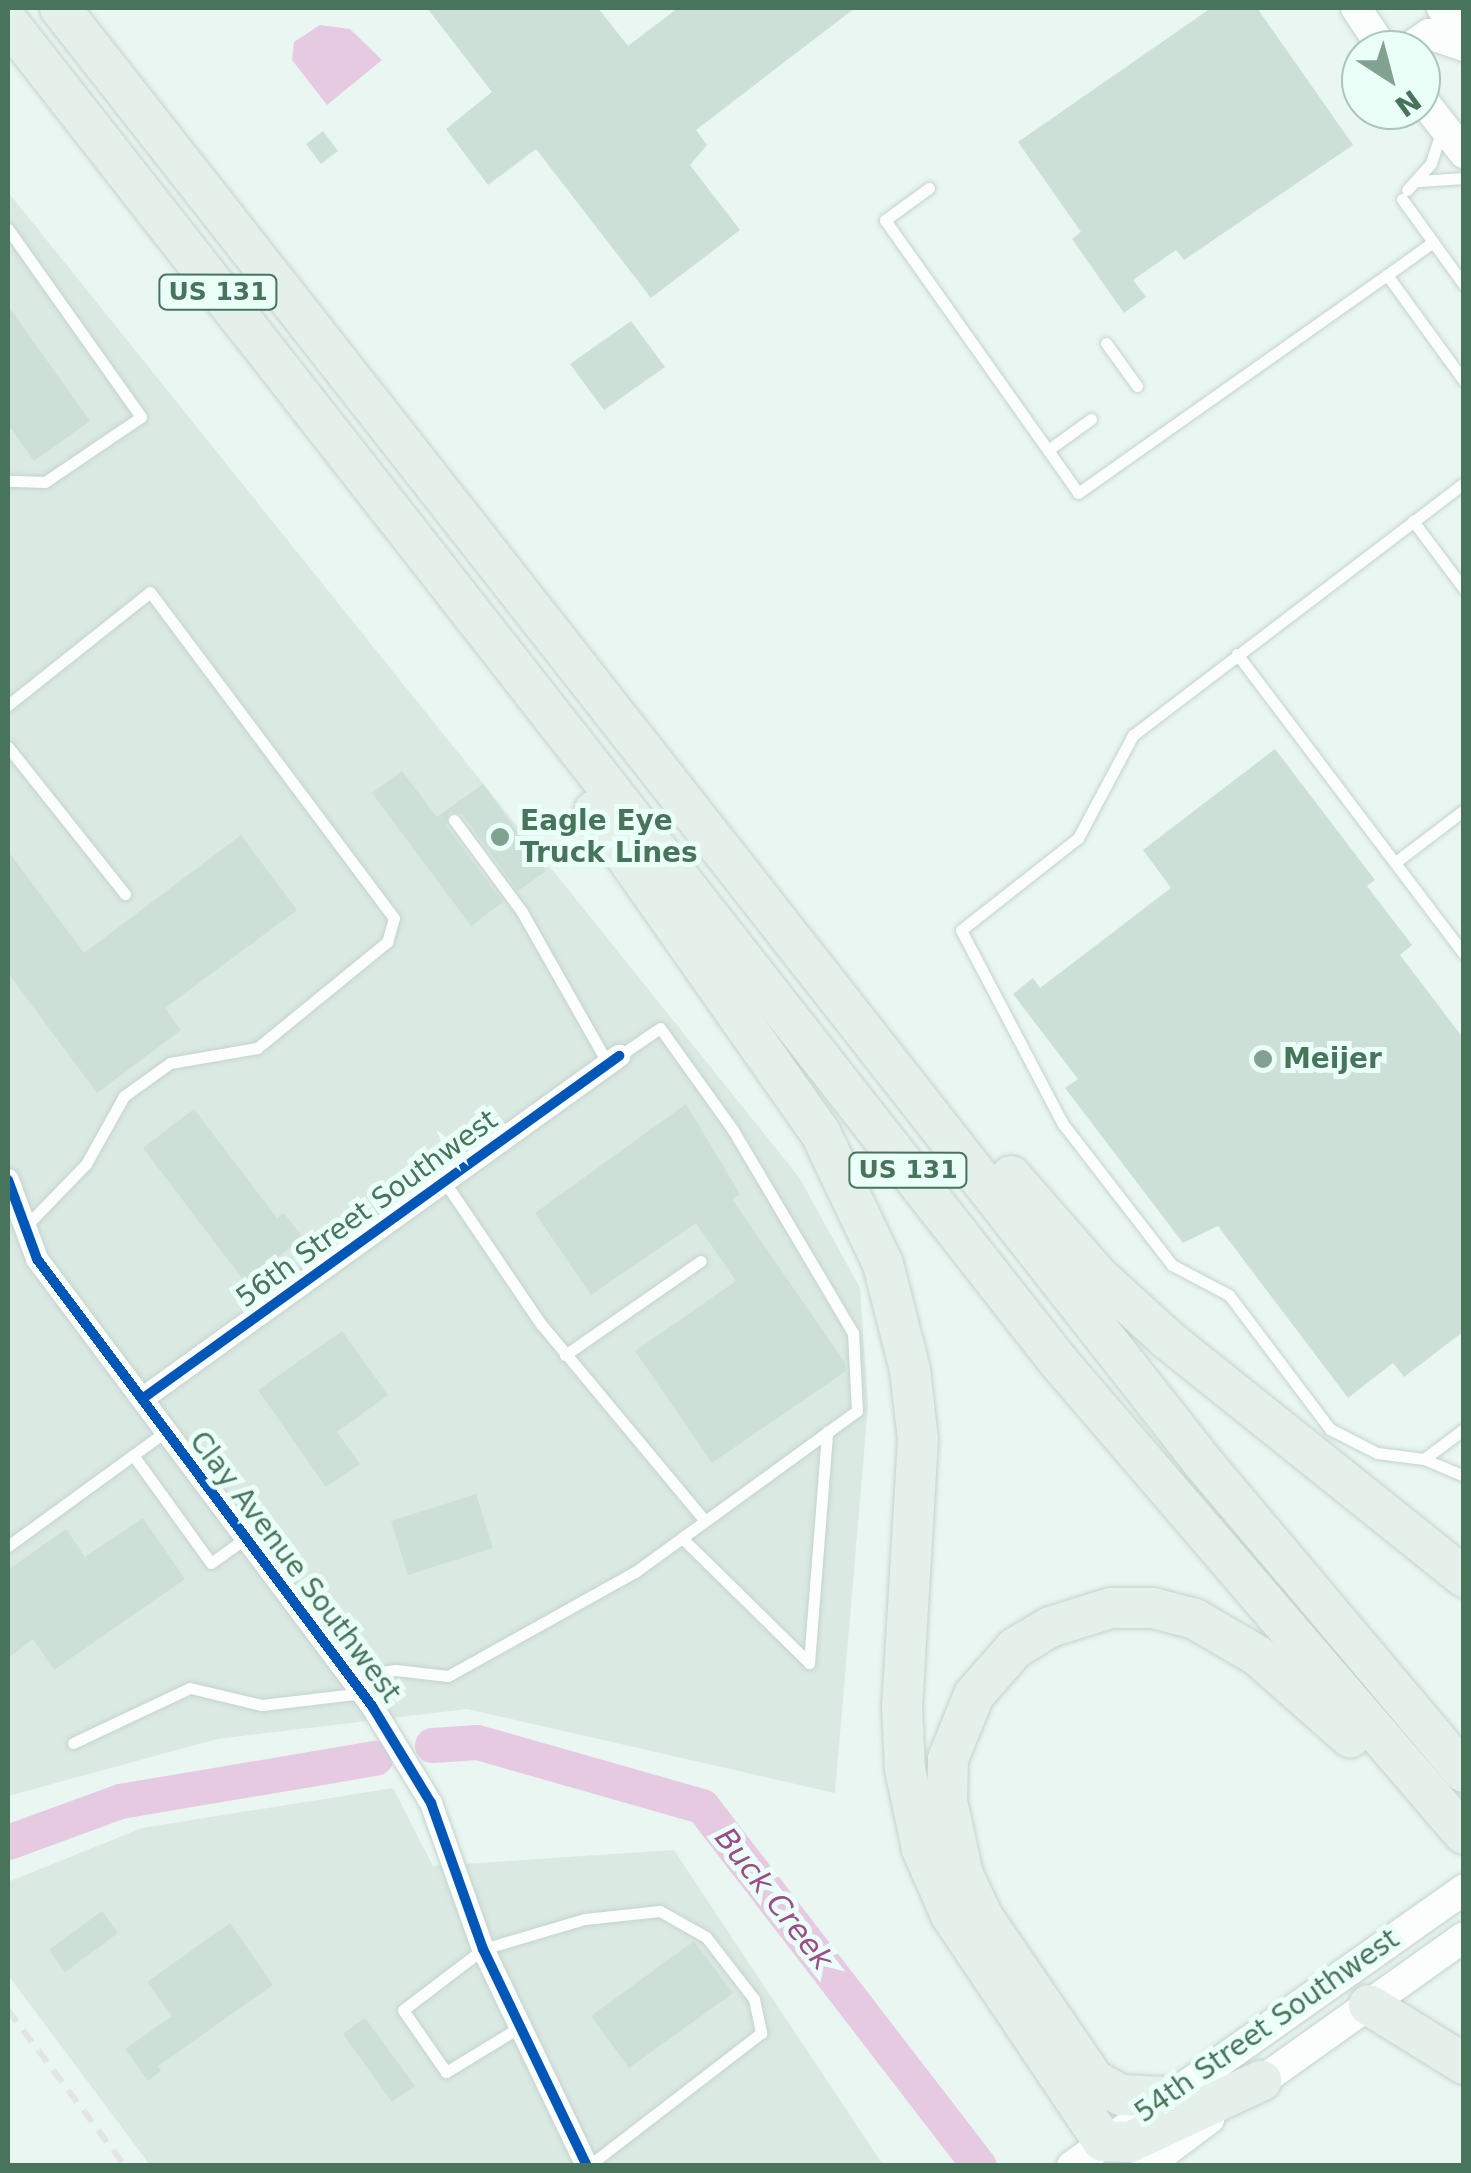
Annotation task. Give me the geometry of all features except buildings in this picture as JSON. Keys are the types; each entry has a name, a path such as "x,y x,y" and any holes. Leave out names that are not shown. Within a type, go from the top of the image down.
{"highway":[{"name":"US 131","path":"60,8 1200,1459 1464,1772"},
{"path":"88,8 263,267"},
{"name":"US 131","path":"8,22 1058,1361 1464,1834"},
{"path":"8,34 64,94"},
{"path":"374,490 800,1102 862,1208 901,1330 918,1439 902,1706 914,1822 964,1938 1103,2141 1139,2138 1261,2080"},
{"path":"764,904 882,1020 1109,1286 1464,1577"},
{"path":"1166,2096 1120,2095 1094,2080 992,1932 964,1875 946,1800 948,1760 974,1695 1015,1648 1074,1618 1112,1608 1153,1608 1195,1619 1281,1674 1464,1843"},
{"path":"1368,2004 1464,2064"}],"main road":[{"path":"1356,8 1371,30"},
{"path":"1442,8 1464,34"},
{"path":"1442,126 1464,153"},
{"name":"54th Street Southwest","path":"1072,2166 1464,1889"},
{"name":"54th Street Southwest","path":"1146,2166 1458,1941"}],"street":[{"name":"56th Street Southwest","path":"142,1399 613,1060"},
{"name":"Clay Avenue Southwest","path":"10,1195 37,1259 357,1684 430,1803 482,1949 588,2166"}],"lane":[{"path":"1442,126 1436,153 1418,181 1404,194 1432,242 1464,284"},
{"path":"1418,181 1464,178"},
{"path":"929,188 885,220 1078,493 1432,242"},
{"path":"8,229 141,417 45,482 8,481"},
{"path":"1387,275 1464,381"},
{"path":"1106,343 1137,386"},
{"path":"1048,450 1091,419"},
{"path":"1464,483 1133,734 1078,838 961,930 1063,1124 1172,1265 1229,1295 1330,1429 1378,1453 1424,1459 1464,1476"},
{"path":"1413,522 1464,589"},
{"path":"8,704 150,592 394,918 387,942 257,1048 170,1063 124,1096 86,1164 24,1228"},
{"path":"1237,654 1464,954"},
{"path":"8,746 125,894"},
{"path":"1397,861 1464,810"},
{"path":"73,1743 190,1688 262,1705 357,1684 396,1670 448,1676 635,1572 857,1411 852,1333 732,1130 660,1028 613,1060 522,912 454,820"},
{"path":"444,1182 565,1355 705,1522"},
{"path":"565,1355 701,1260"},
{"path":"1424,1459 1464,1429"},
{"path":"8,1546 166,1431"},
{"path":"682,1538 809,1663 827,1432"},
{"path":"132,1455 211,1563 246,1538"},
{"path":"520,2027 446,2072 404,2018 408,2002 482,1949 584,1920 660,1910 706,1938 754,1999 761,2033 588,2166"}],"shaded area":[{"path":"320,25 350,29 382,60 327,105 292,60 294,42"},
{"path":"8,192 799,1177 860,1288 868,1406 835,1793 467,1709 217,1739 8,1796"},
{"path":"393,1788 433,1866 674,1850 883,2165 150,2165 8,1975 8,1882 142,1828"}],"waterway":[{"name":"Buck Creek","path":"432,1745 477,1742 702,1806 979,2166"},
{"name":"Buck Creek","path":"8,1842 120,1801 375,1758"}],"railway":[{"path":"8,2010 125,2166"}],"cycle path":[{"path":"142,1399 619,1056"},
{"path":"8,1180 37,1259 372,1706 431,1803 483,1949 587,2166"}],"place":[{"name":"Eagle Eye Truck Lines","path":"500,837"},
{"name":"Meijer","path":"1263,1059"}]}
